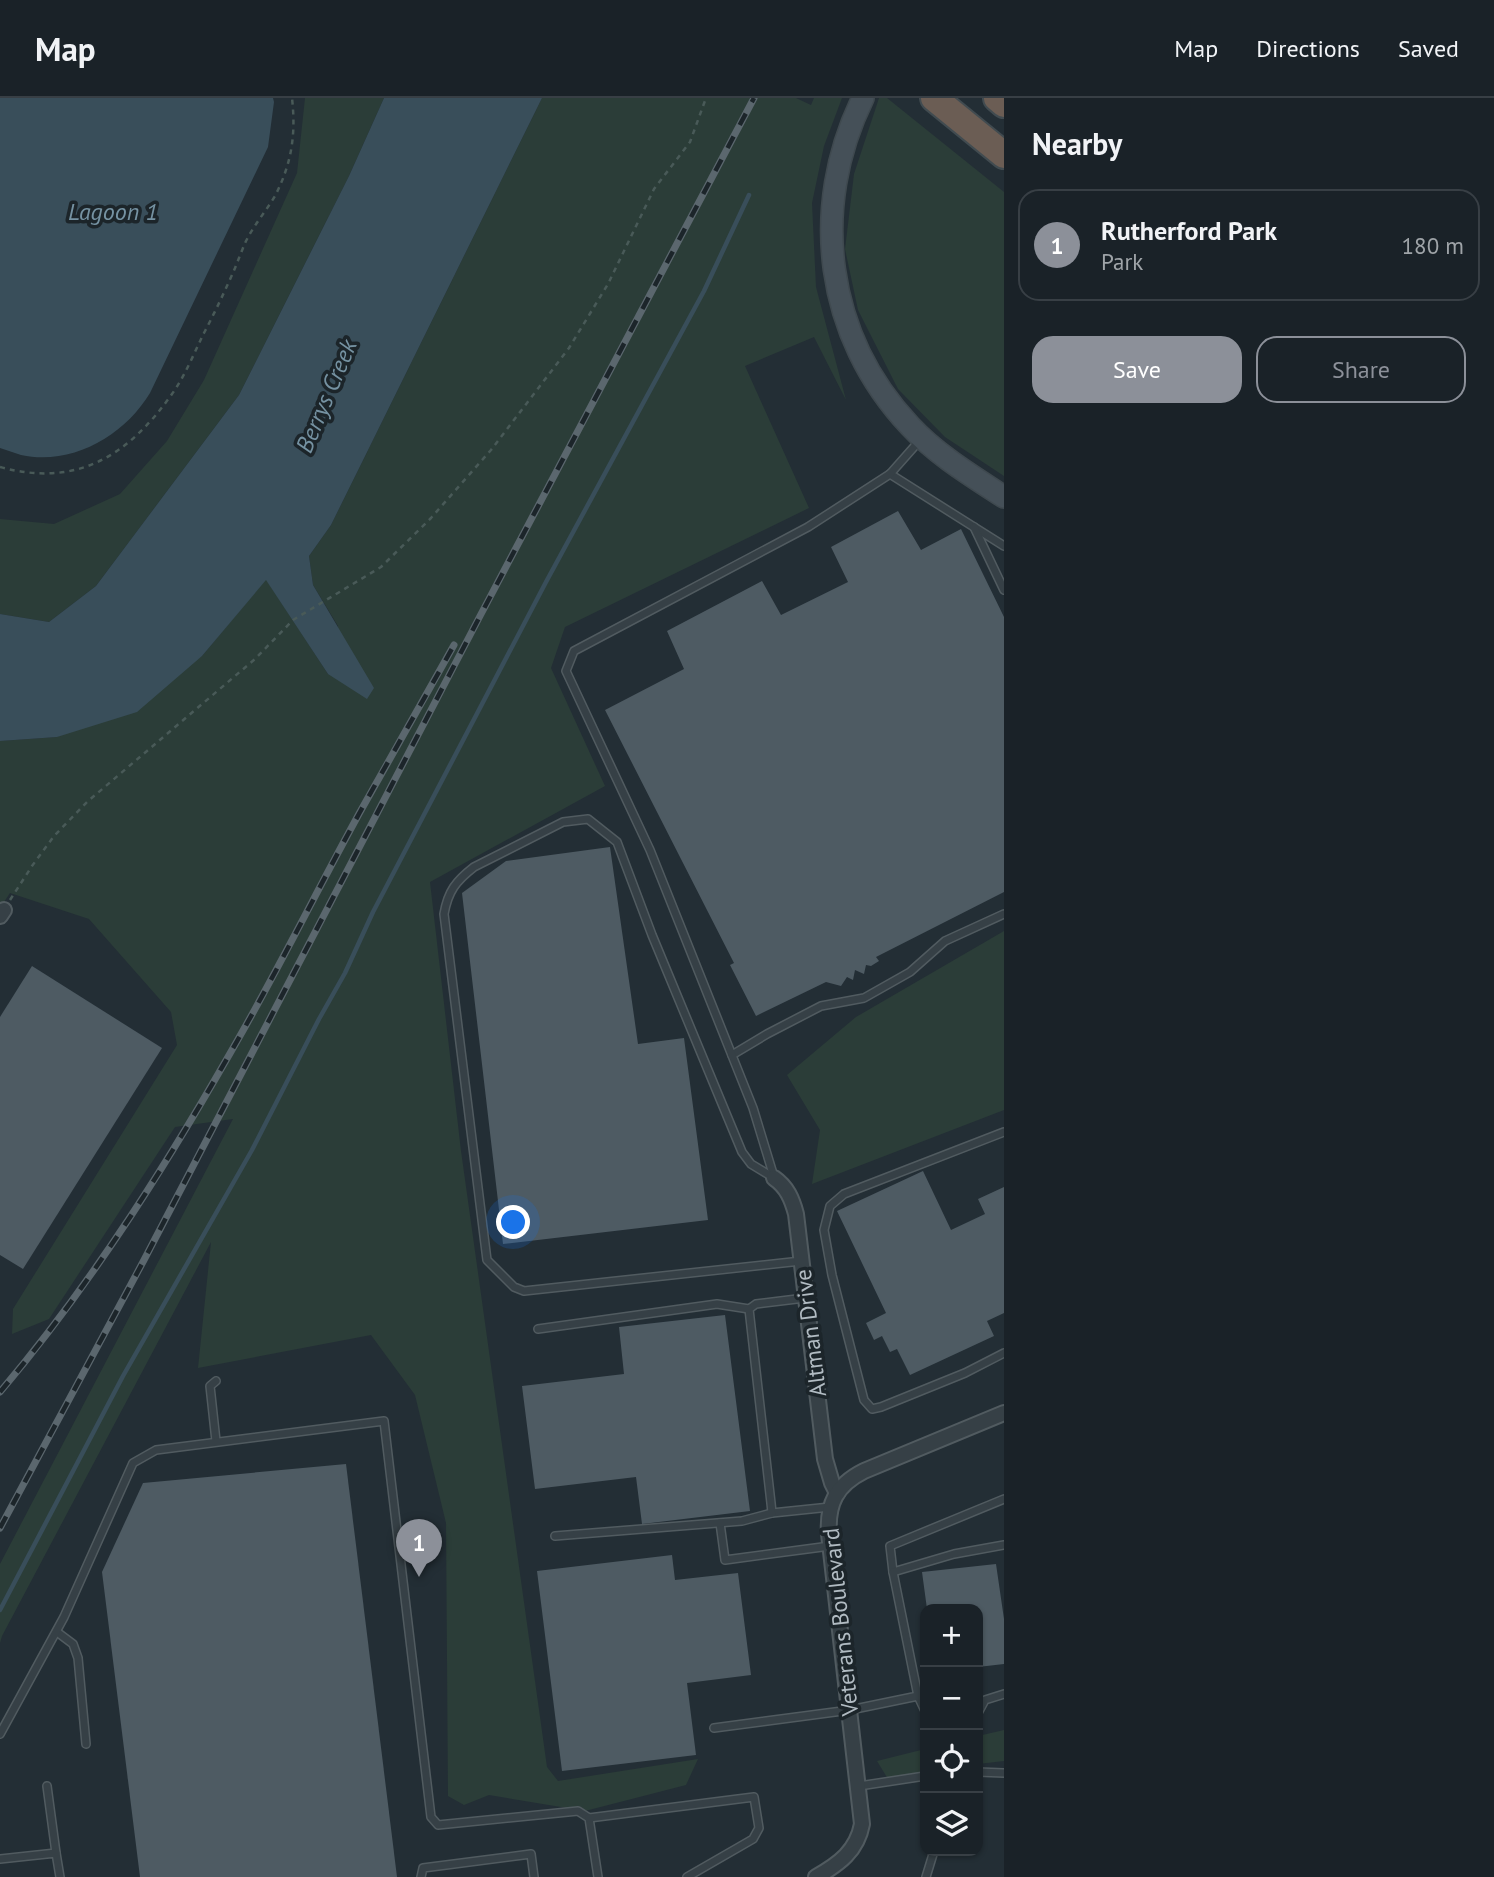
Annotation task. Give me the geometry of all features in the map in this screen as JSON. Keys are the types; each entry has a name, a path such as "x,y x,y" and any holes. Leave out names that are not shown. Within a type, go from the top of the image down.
{"highway":[{"path":"934,98 1004,155"},
{"path":"997,98 1004,104"}],"street":[{"path":"863,98 846,138 834,188 831,223 836,281 846,320 864,362 891,403 922,438 1004,497"},
{"name":"Altman Drive","path":"774,1178 782,1184 793,1203 825,1459 837,1493"},
{"name":"Veterans Boulevard","path":"816,1877 844,1859 857,1843 862,1824 830,1546 830,1507 837,1493 849,1480 863,1471 1004,1413"}],"lane":[{"path":"774,1178 732,1055 650,850 566,671 574,651 808,527 890,474 922,438"},
{"path":"890,474 1004,546"},
{"path":"974,527 1004,590"},
{"path":"774,1178 751,1164 742,1152 652,935 617,842 588,819 563,822 474,867 462,876 446,899 444,914 487,1260 514,1287 524,1291 801,1261"},
{"path":"732,1055 821,1006 864,999 910,972 945,941 1004,914"},
{"path":"1004,1132 844,1194 830,1206 824,1230 832,1275 863,1400 872,1409 965,1373 1004,1353"},
{"path":"538,1329 717,1304 749,1309 756,1304 806,1298"},
{"path":"749,1309 772,1513"},
{"path":"216,1381 210,1386 216,1441"},
{"path":"0,1734 57,1632 133,1463 156,1450 384,1421 431,1817 438,1825 578,1811 589,1818 754,1797 759,1828 753,1839 687,1877"},
{"path":"920,1700 892,1572 890,1546 1004,1499"},
{"path":"555,1536 742,1521 772,1513 830,1507"},
{"path":"720,1523 725,1560 830,1546"},
{"path":"892,1572 954,1554 1004,1545"},
{"path":"57,1632 73,1644 79,1658 86,1744"},
{"path":"983,1704 985,1700 1004,1694"},
{"path":"714,1728 850,1710 918,1696"},
{"path":"983,1772 1004,1773"},
{"path":"859,1786 920,1777"},
{"path":"47,1786 60,1877"},
{"path":"589,1818 598,1877"},
{"path":"0,1859 56,1853"},
{"path":"421,1877 423,1868 531,1854 534,1877"},
{"path":"926,1877 932,1856"}],"path":[{"path":"0,467 43,474 80,469 99,462 125,446 174,392 247,240 275,195 288,166 295,127 292,98"},
{"path":"2,913 54,836 87,802 238,674 293,620 381,567 431,518 491,450 569,348 608,284 654,189 690,142 706,98"}],"green space":[{"path":"305,98 384,98 349,176 239,395 96,586 49,622 0,614 0,519 54,524 120,494 167,441 204,380 297,173"},
{"path":"542,98 796,98 811,105 814,98 842,98 824,146 812,203 816,287 846,400 814,337 745,366 809,508 565,627 551,668 605,786 430,882 461,1151 547,1767 558,1781 698,1759 686,1785 585,1811 489,1795 464,1805 448,1796 446,1523 415,1395 371,1335 198,1368 211,1242 0,1643 0,1564 233,1119 175,1127 49,1319 12,1334 13,1309 177,1045 171,1012 89,919 10,893 0,908 0,741 57,737 202,656 266,579 328,674 338,626 313,585 309,556 331,525"},
{"path":"879,98 887,98 1004,192 1004,476 945,437 898,389 858,310 845,249 854,174"},
{"path":"1004,931 1004,1110 812,1184 820,1130 787,1075 856,1017"},
{"path":"1004,1730 1004,1761 983,1763 983,1735"},
{"path":"920,1750 920,1773 888,1779 877,1761"}],"water":[{"name":"Lagoon 1","path":"0,98 273,98 274,102 268,147 150,393 126,422 111,434 77,452 59,456 21,455 0,448"},
{"name":"Berrys Creek","path":"384,98 542,98 331,525 309,556 313,585 374,688 367,699 328,674 266,580 202,656 137,712 57,737 0,741 0,614 49,622 96,586 239,395 349,176"}],"building":[{"path":"898,511 921,550 961,529 1004,617 1004,892 876,957 879,961 871,966 866,965 864,974 855,970 853,980 847,977 841,986 826,982 756,1016 730,965 734,963 605,710 684,669 667,631 762,581 781,615 848,582 831,547"},
{"path":"610,847 638,1044 684,1038 708,1220 503,1244 462,893 506,861"},
{"path":"32,966 162,1048 23,1269 0,1255 0,1017"},
{"path":"923,1171 951,1230 985,1214 978,1199 1004,1187 1004,1313 987,1321 994,1336 910,1375 897,1349 890,1352 882,1336 874,1340 866,1323 886,1313 837,1211"},
{"path":"725,1315 750,1511 642,1524 636,1477 535,1489 522,1386 624,1374 619,1327"},
{"path":"346,1464 397,1877 140,1877 102,1572 143,1483"},
{"path":"672,1555 675,1580 738,1573 751,1675 687,1683 696,1755 562,1771 537,1571"},
{"path":"996,1564 1004,1619 1004,1664 983,1666 983,1604 926,1604 922,1572"}],"waterway":[{"path":"0,1610 123,1376 252,1150 546,582 704,291 749,195"}],"railway":[{"path":"0,1528 144,1260 754,98"},
{"path":"0,1392 100,1261 190,1122 260,1000 360,812 454,645"}],"place":[{"name":"Rutherford Park","path":"419,1577"}]}
